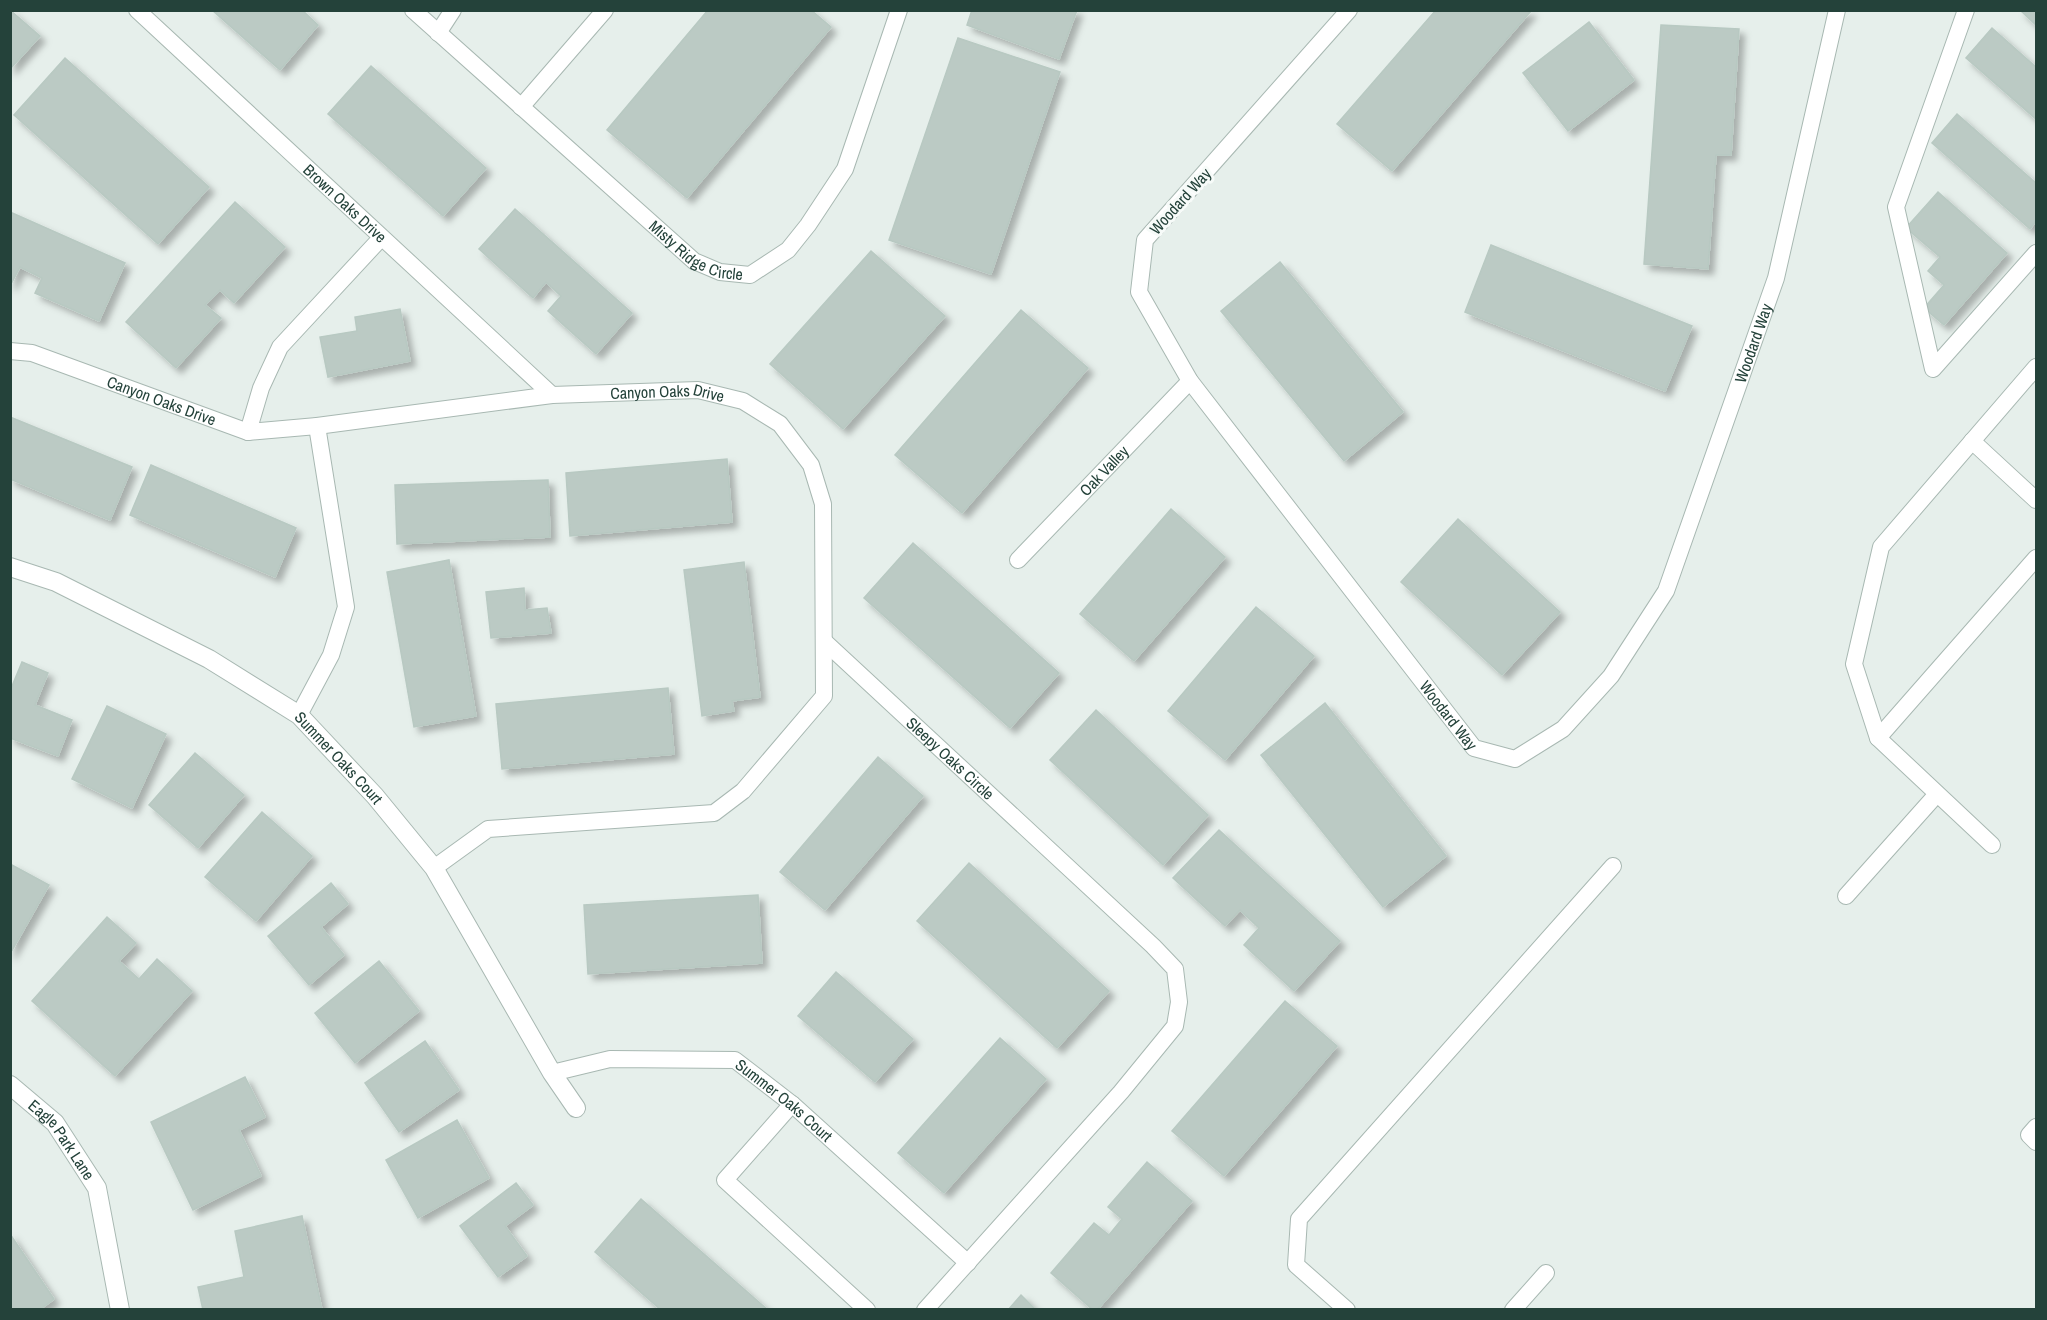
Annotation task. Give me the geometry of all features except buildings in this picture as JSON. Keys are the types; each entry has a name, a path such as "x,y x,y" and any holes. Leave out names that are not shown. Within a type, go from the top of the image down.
{"street":[{"name":"Summer Oaks Court","path":"10,567 56,582 209,659 299,715 375,796 434,868 552,1073 576,1108"},
{"name":"Eagle Park Lane","path":"10,1084 55,1123 97,1188 120,1310"}],"lane":[{"name":"Brown Oaks Drive","path":"137,10 552,395"},
{"name":"Misty Ridge Circle","path":"413,10 694,261 720,272 750,275 788,250 808,225 845,169 899,10"},
{"path":"438,33 453,10"},
{"path":"521,107 605,10"},
{"name":"Woodard Way","path":"1349,10 1145,240 1139,292 1190,381 1474,748 1515,759 1563,729 1611,676 1666,591 1776,278 1837,10"},
{"path":"1966,10 1896,207 1932,369 2037,253"},
{"path":"248,432 261,388 280,347 381,238"},
{"name":"Canyon Oaks Drive","path":"10,351 32,353 248,432 317,426 552,395 698,390 744,401 780,424 811,465 823,504 825,642"},
{"path":"1992,845 1878,738 1854,664 1881,547 2037,367"},
{"name":"Oak Valley","path":"1018,561 1190,381"},
{"path":"299,715 331,654 346,606 317,426"},
{"path":"1972,441 2037,500"},
{"path":"1878,738 2037,558"},
{"path":"434,868 488,829 714,813 743,791 824,696 825,642"},
{"name":"Sleepy Oaks Circle","path":"825,642 1175,969 1179,1002 1175,1026 1121,1092 925,1310"},
{"path":"1846,896 1936,794"},
{"path":"1347,1310 1296,1265 1299,1219 1613,866"},
{"name":"Summer Oaks Court","path":"552,1073 610,1059 735,1060 792,1104 968,1263"},
{"path":"792,1104 725,1180 867,1310"},
{"path":"2037,1127 2029,1135 2037,1142"},
{"path":"1513,1310 1546,1273"}]}
